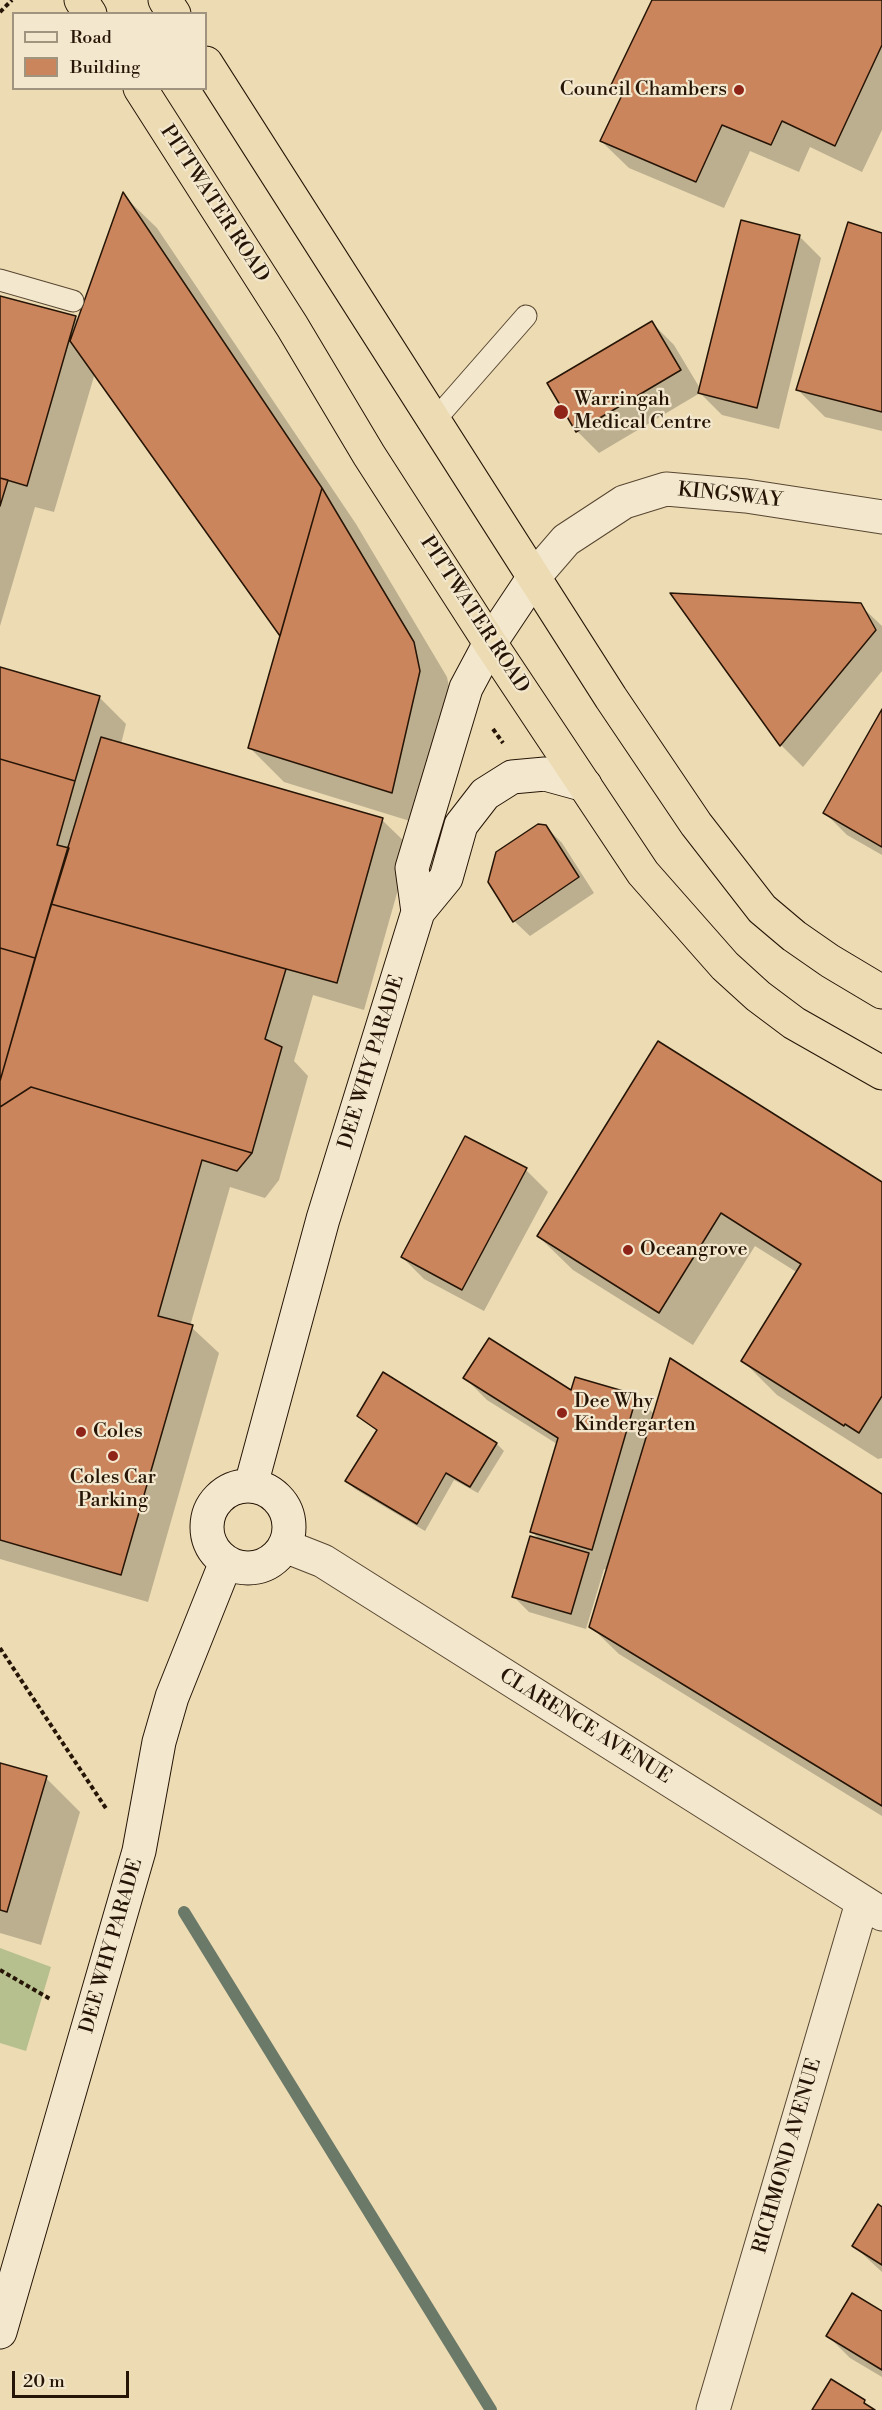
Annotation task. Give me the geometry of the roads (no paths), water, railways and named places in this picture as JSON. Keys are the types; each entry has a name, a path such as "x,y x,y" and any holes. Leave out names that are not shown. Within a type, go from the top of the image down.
{"highway":[{"path":"207,65 611,698 689,814 762,909 794,936 830,961 882,992"},
{"name":"PITTWATER ROAD","path":"141,90 292,326 369,455 490,643 643,873 725,966 758,996 794,1023 882,1073"}],"main road":[{"name":"KINGSWAY","path":"490,643 534,577 566,540 624,502 666,489 746,496 882,516"},
{"name":"DEE WHY PARADE","path":"251,1485 323,1219 418,912 412,868 466,688 490,643"},
{"path":"418,912 446,878 461,825 485,794 512,777 545,774 585,785"},
{"path":"251,1485 264,1488 276,1496 284,1506 289,1519 289,1533 285,1546 277,1557 265,1565 239,1568 226,1562 216,1553 209,1541 206,1528 209,1514 215,1502 224,1492 237,1486 251,1485"},
{"name":"CLARENCE AVENUE","path":"285,1546 323,1561 872,1909"},
{"name":"DEE WHY PARADE","path":"0,2332 139,1851 159,1742 172,1697 226,1562"},
{"name":"RICHMOND AVENUE","path":"713,2410 872,1909"}],"lane":[{"path":"0,280 73,301"},
{"path":"434,421 526,316"}],"waterway":[{"path":"184,1912 491,2410"}],"place":[{"name":"Council Chambers","path":"739,90"},
{"name":"Warringah Medical Centre","path":"561,412"},
{"name":"Oceangrove","path":"628,1250"},
{"name":"Dee Why Kindergarten","path":"562,1413"},
{"name":"Coles","path":"81,1432"},
{"name":"Coles Car Parking","path":"113,1456"}]}
